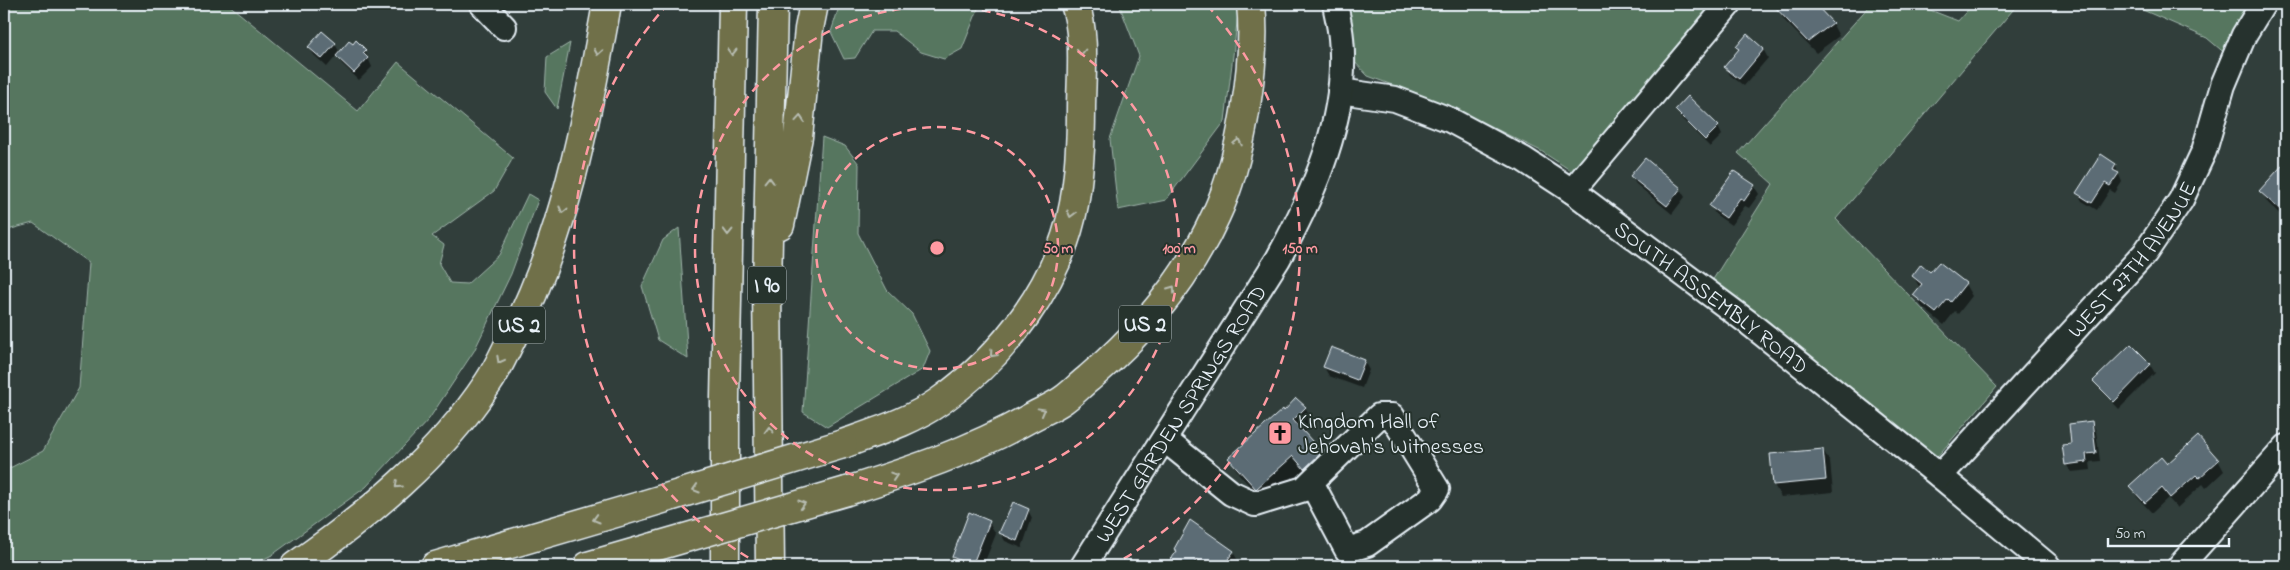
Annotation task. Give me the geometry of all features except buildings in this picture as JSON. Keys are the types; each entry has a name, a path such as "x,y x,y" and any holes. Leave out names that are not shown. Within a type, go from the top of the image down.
{"highway":[{"name":"US 2","path":"295,566 345,532 398,486 450,431 488,382 529,305 559,227 585,126 607,4"},
{"name":"I 90","path":"725,566 725,398 733,4"},
{"name":"I 90","path":"770,566 767,287 773,4"},
{"path":"767,287 798,137 808,29 814,4"},
{"path":"436,566 844,444 897,424 940,402 980,368 1016,329 1042,290 1064,242 1074,204 1081,111 1081,40 1075,4"},
{"name":"US 2","path":"588,566 931,465 989,440 1063,400 1107,362 1152,317 1187,269 1217,215 1232,168 1245,105 1252,58 1251,4"}],"street":[{"path":"482,4 504,27"},
{"name":"WEST GARDEN SPRINGS ROAD","path":"1083,566 1278,259 1299,220 1317,177 1332,131 1340,92 1341,38 1335,4"},
{"path":"1572,191 1729,4"},
{"name":"WEST 27TH AVENUE","path":"1940,476 2146,253 2180,200 2200,159 2224,85 2244,35 2264,4"},
{"name":"SOUTH ASSEMBLY ROAD","path":"1340,92 1395,99 1450,120 1523,159 1572,191 1749,322 2048,566"},
{"path":"1164,439 1231,493 1255,504 1304,488 1379,416 1392,416 1436,489 1430,499 1367,544 1347,550 1311,482"},
{"path":"2180,566 2286,447"}],"green space":[{"path":"4,4 40,4 42,6 44,4 228,4 358,111 398,62 513,158 494,191 432,236 444,245 439,264 450,283 467,284 499,255 528,194 538,200 511,274 474,351 429,419 366,487 272,555 250,566 4,566 4,471 43,451 79,388 89,263 33,223 4,231"},
{"path":"840,4 980,4 962,49 944,59 921,52 894,31 872,31 855,58 844,59 831,32"},
{"path":"1119,4 1237,4 1239,6 1225,121 1166,200 1118,210 1110,139 1139,56"},
{"path":"1335,4 1714,4 1669,55 1573,172 1541,151 1449,106 1368,76 1350,57"},
{"path":"1871,4 1915,4 1958,21 1973,4 2018,4 1836,219 1997,387 1936,458 1712,281 1773,184 1738,153"},
{"path":"2129,4 2263,4 2234,61 2207,38"},
{"path":"570,43 557,109 545,92 547,57"},
{"path":"822,137 845,146 859,164 858,233 887,290 912,314 930,351 923,369 827,427 803,412"},
{"path":"679,228 688,359 658,340 642,286 663,240"}],"place":[{"name":"Kingdom Hall of Jehovah's Witnesses","path":"1280,433"}]}
